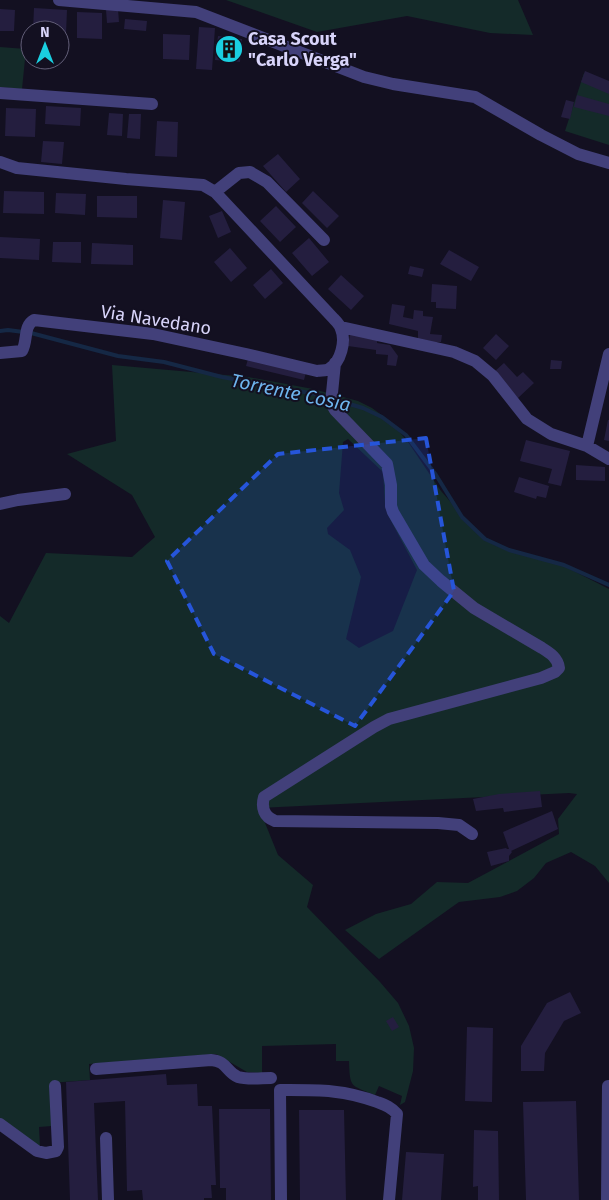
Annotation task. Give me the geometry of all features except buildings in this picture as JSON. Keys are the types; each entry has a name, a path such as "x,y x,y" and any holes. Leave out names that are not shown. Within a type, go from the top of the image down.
{"street":[{"path":"59,0 196,12 364,77 392,84 475,97 540,135 578,154 609,163"},
{"path":"0,93 152,104"},
{"path":"0,162 17,168 203,185 215,192 341,327 343,343 340,354 332,366 331,403 335,410 387,464 391,485 392,512 424,565 474,608 553,655 559,662 559,668 556,672 541,678 389,720 374,727 264,797 262,804 264,812 269,819 275,821 438,823 459,825 472,834"},
{"path":"215,192 239,173 250,172 267,182 324,240"},
{"name":"Via Navedano","path":"0,353 22,351 26,345 30,322 42,320 153,334 246,354 308,370 317,371 332,366"},
{"path":"341,327 454,352 475,361 493,376 527,419 551,434 588,446 609,459"},
{"path":"588,446 609,354"},
{"path":"0,504 65,494"},
{"path":"96,1069 218,1060 232,1074 240,1077 271,1078"},
{"path":"0,1124 37,1151 46,1153 56,1151 58,1147 55,1086"},
{"path":"607,1200 608,1086"},
{"path":"281,1200 280,1090 326,1090 360,1096 392,1108 396,1114 389,1200"},
{"path":"106,1138 108,1200"}],"highlighted area":[{"path":"426,438 454,591 355,726 214,654 167,561 278,454"}],"green space":[{"path":"226,0 518,0 533,35 490,33 407,16 317,32"},
{"path":"0,47 20,49 20,70 24,70 22,89 0,87"},
{"path":"584,73 609,82 609,145 565,131"},
{"path":"112,365 248,377 313,389 358,401 372,408 391,422 408,442 441,491 479,534 494,545 515,553 562,565 609,589 609,883 595,866 571,852 546,863 534,878 517,891 500,897 459,902 379,959 345,930 376,914 411,904 437,882 468,883 559,834 558,819 577,794 259,808 278,855 313,885 307,907 398,1003 409,1026 414,1048 413,1071 405,1102 400,1105 402,1096 379,1086 375,1095 356,1087 351,1081 349,1061 336,1061 336,1044 262,1046 262,1073 247,1072 216,1054 89,1064 90,1080 50,1083 52,1126 39,1127 40,1147 0,1119 0,616 9,623 46,553 132,557 155,537 132,495 67,454 116,441","holes":["348,439 383,472 385,504 388,515 417,570 393,631 359,648 346,639 361,577 350,550 328,534 327,528 344,510 339,493 343,442"]}],"waterway":[{"name":"Torrente Cosia","path":"0,331 8,330 31,333 118,356 164,362 222,377 315,394 363,408 382,417 406,435 436,475 462,517 485,539 509,550 564,565 609,585"}],"place":[{"name":"Casa Scout \"Carlo Verga\"","path":"229,49"}]}
